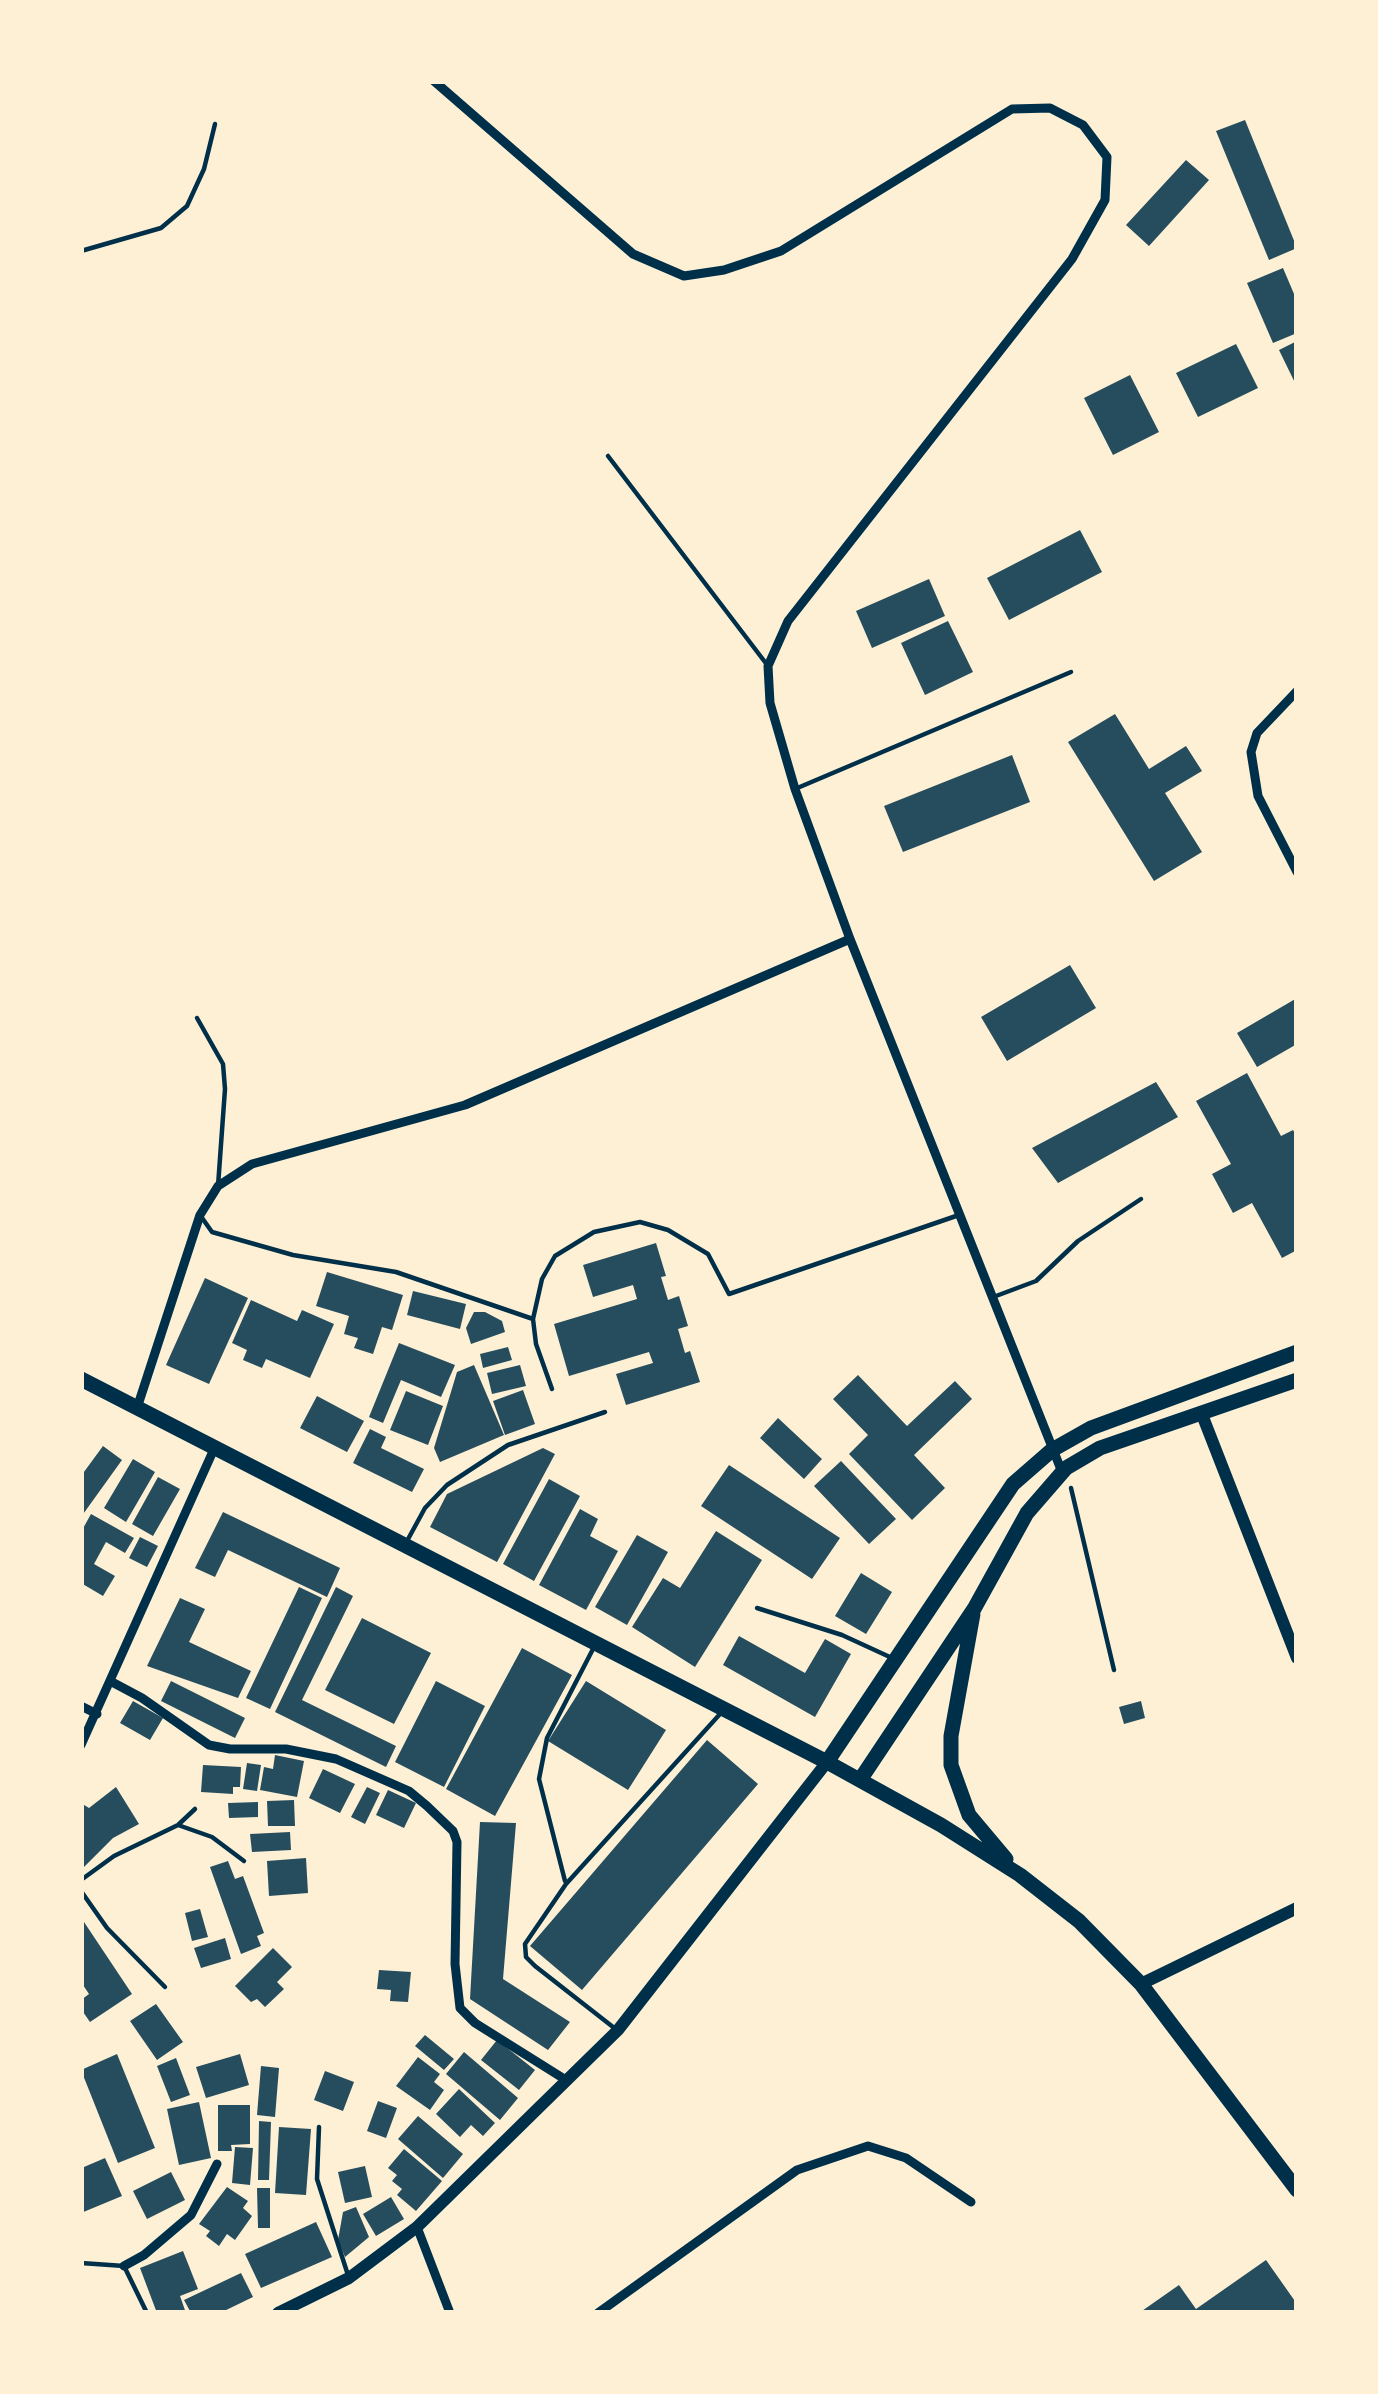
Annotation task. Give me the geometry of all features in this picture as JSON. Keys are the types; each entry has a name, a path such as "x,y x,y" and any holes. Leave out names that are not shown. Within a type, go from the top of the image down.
{"main road":[{"path":"827,1762 1013,1484 1052,1450 1091,1428 1297,1352"},
{"path":"81,1379 827,1762 1020,1875 1079,1922 1141,1984 1297,2189"},
{"path":"860,1780 974,1609 1027,1513 1064,1470 1100,1448 1297,1380"},
{"path":"974,1609 951,1736 951,1766 968,1815 1020,1875"}],"street":[{"path":"434,81 633,254 684,276 724,270 781,251 1012,109 1050,108 1083,125 1107,157 1105,200 1072,259 788,621 768,666 770,703 795,789 850,939 1052,1450 1064,1470"},
{"path":"1297,691 1257,733 1251,752 1258,796 1297,872"},
{"path":"136,1409 200,1215 218,1186 252,1164 465,1106 850,939"},
{"path":"1201,1412 1297,1658"},
{"path":"81,1744 214,1449"},
{"path":"112,1682 209,1745 286,1749 335,1759 410,1792 428,1806 458,1842 455,1964 460,2008 475,2023 566,2080"},
{"path":"81,1706 98,1714"},
{"path":"278,2313 349,2278 417,2227 618,2030 827,1762"},
{"path":"1141,1984 1297,1908"},
{"path":"598,2313 796,2170 868,2146 906,2158 971,2202"},
{"path":"124,2266 190,2215 217,2164"},
{"path":"417,2227 451,2313"}],"lane":[{"path":"81,251 161,228 187,206 204,169 215,124"},
{"path":"608,456 768,666"},
{"path":"795,789 1071,672"},
{"path":"197,1018 223,1064 218,1186"},
{"path":"991,1298 1036,1281 1078,1241 1141,1198"},
{"path":"200,1215 212,1232 224,1236 293,1255 396,1272 533,1318"},
{"path":"552,1389 536,1344 533,1318 542,1279 555,1256 594,1232 640,1222 668,1230 708,1254 729,1294 958,1215"},
{"path":"404,1546 424,1508 448,1484 508,1445 605,1412"},
{"path":"757,1608 842,1635 895,1660"},
{"path":"566,1884 539,1779 547,1738 596,1644"},
{"path":"618,2030 526,1957 525,1944 566,1884 723,1710"},
{"path":"81,1880 114,1856 178,1826 195,1809"},
{"path":"178,1826 212,1838 244,1861"},
{"path":"81,1891 107,1928 165,1987"},
{"path":"319,2127 317,2179 349,2278"},
{"path":"81,2263 124,2266 147,2313"}],"path":[{"path":"1064,1470 1114,1670"}],"building":[{"path":"1245,120 1297,248 1269,260 1216,131"},
{"path":"1186,160 1209,180 1149,246 1126,225"},
{"path":"1283,268 1297,301 1297,333 1273,343 1247,283"},
{"path":"1297,341 1297,387 1279,350"},
{"path":"1236,344 1258,388 1198,417 1176,373"},
{"path":"1130,375 1159,432 1113,455 1084,398"},
{"path":"1080,530 1102,572 1009,620 987,578"},
{"path":"929,579 945,616 872,648 856,611"},
{"path":"948,621 973,672 925,695 901,643"},
{"path":"1115,714 1149,769 1186,746 1202,771 1165,793 1202,852 1154,881 1068,742"},
{"path":"1012,755 1030,802 903,852 884,806"},
{"path":"1070,965 1096,1008 1007,1061 981,1017"},
{"path":"1297,998 1297,1044 1257,1067 1237,1033"},
{"path":"1247,1073 1281,1136 1293,1130 1297,1137 1297,1250 1282,1258 1252,1203 1233,1213 1212,1174 1231,1164 1196,1101"},
{"path":"1156,1082 1178,1117 1058,1183 1032,1148"},
{"path":"656,1243 668,1300 679,1296 688,1326 678,1329 700,1382 626,1405 616,1374 653,1363 649,1352 569,1376 554,1324 637,1299 633,1285 593,1297 583,1265"},
{"path":"327,1272 403,1295 392,1330 382,1327 373,1354 354,1348 358,1338 344,1334 349,1316 316,1306"},
{"path":"205,1278 248,1298 209,1384 166,1365"},
{"path":"413,1291 466,1304 460,1329 407,1315"},
{"path":"251,1300 297,1321 302,1310 334,1324 310,1378 266,1359 262,1368 243,1360 247,1350 232,1343"},
{"path":"474,1312 502,1321 505,1332 471,1344 466,1328"},
{"path":"399,1343 455,1365 441,1397 401,1380 383,1423 369,1417"},
{"path":"508,1347 512,1360 483,1368 480,1354"},
{"path":"474,1365 504,1435 440,1462 434,1448 457,1372"},
{"path":"520,1365 526,1386 492,1394 487,1373"},
{"path":"858,1375 907,1426 955,1381 972,1399 914,1455 945,1488 912,1520 849,1454 868,1435 833,1399"},
{"path":"523,1390 535,1424 505,1435 493,1401"},
{"path":"406,1391 443,1406 428,1445 390,1430"},
{"path":"317,1396 364,1421 347,1452 300,1428"},
{"path":"778,1418 822,1459 804,1479 760,1438"},
{"path":"370,1429 386,1437 381,1448 424,1469 412,1492 353,1463"},
{"path":"103,1446 122,1460 81,1517 81,1476"},
{"path":"543,1448 555,1454 497,1562 430,1527 447,1494"},
{"path":"133,1459 155,1472 126,1522 104,1508"},
{"path":"841,1461 896,1519 869,1544 814,1486"},
{"path":"729,1465 840,1538 812,1579 701,1506"},
{"path":"158,1477 180,1489 153,1536 132,1524"},
{"path":"549,1479 580,1496 534,1581 503,1564"},
{"path":"580,1509 598,1519 590,1536 618,1551 586,1610 539,1585"},
{"path":"223,1512 340,1568 327,1597 228,1550 215,1577 195,1568"},
{"path":"91,1514 134,1538 125,1553 106,1542 94,1564 115,1576 103,1596 81,1583 81,1532"},
{"path":"716,1531 762,1560 695,1667 632,1627 663,1578 680,1588"},
{"path":"637,1535 668,1552 627,1625 595,1607"},
{"path":"140,1537 158,1546 147,1567 129,1558"},
{"path":"861,1573 892,1592 866,1634 835,1616"},
{"path":"299,1587 322,1598 270,1709 246,1698"},
{"path":"336,1587 353,1596 302,1700 396,1746 386,1767 275,1712"},
{"path":"180,1598 205,1609 189,1642 251,1671 238,1698 147,1666"},
{"path":"362,1618 431,1653 394,1724 325,1690"},
{"path":"739,1636 805,1673 825,1639 851,1654 815,1717 723,1665"},
{"path":"522,1648 572,1675 495,1816 446,1789"},
{"path":"171,1681 245,1718 235,1738 161,1701"},
{"path":"436,1681 485,1706 444,1787 395,1762"},
{"path":"586,1681 666,1730 628,1790 548,1741"},
{"path":"133,1701 163,1718 150,1740 120,1723"},
{"path":"1141,1701 1145,1718 1124,1724 1119,1707"},
{"path":"707,1740 758,1784 582,1990 530,1946"},
{"path":"275,1755 304,1761 297,1797 260,1790 264,1767 273,1769"},
{"path":"247,1763 261,1765 257,1791 243,1789"},
{"path":"203,1765 241,1767 240,1787 233,1787 233,1794 201,1792"},
{"path":"323,1769 355,1784 340,1813 309,1798"},
{"path":"116,1787 139,1824 113,1838 81,1870 81,1803 89,1808"},
{"path":"367,1787 380,1793 365,1824 351,1817"},
{"path":"388,1790 416,1803 404,1828 376,1815"},
{"path":"294,1800 295,1826 268,1826 267,1801"},
{"path":"258,1802 258,1817 229,1818 228,1803"},
{"path":"480,1822 516,1823 503,1979 570,2022 548,2050 470,1999"},
{"path":"290,1832 291,1850 252,1852 250,1834"},
{"path":"306,1858 308,1893 269,1896 267,1861"},
{"path":"228,1861 235,1879 243,1876 264,1933 257,1936 261,1946 241,1954 210,1867"},
{"path":"200,1909 208,1937 192,1941 185,1913"},
{"path":"84,1922 132,1994 90,2022 81,2009 81,2000 89,1994 81,1982"},
{"path":"225,1938 231,1959 201,1968 194,1948"},
{"path":"273,1948 292,1967 277,1982 284,1989 265,2007 257,1999 251,2002 235,1986"},
{"path":"379,1970 411,1972 408,2002 390,2001 391,1990 377,1989"},
{"path":"156,2004 183,2042 157,2060 130,2021"},
{"path":"425,2035 454,2059 444,2070 415,2046"},
{"path":"497,2040 535,2070 519,2090 481,2060"},
{"path":"464,2052 518,2098 500,2120 446,2074"},
{"path":"117,2054 155,2148 118,2163 81,2070"},
{"path":"240,2054 249,2085 206,2098 196,2067"},
{"path":"418,2057 440,2074 434,2082 444,2090 430,2110 396,2086"},
{"path":"176,2058 190,2095 171,2102 157,2066"},
{"path":"261,2066 279,2068 275,2117 257,2115"},
{"path":"325,2071 354,2082 343,2111 314,2100"},
{"path":"459,2089 495,2123 483,2136 471,2125 460,2137 436,2114"},
{"path":"378,2101 397,2108 386,2138 367,2131"},
{"path":"199,2102 211,2158 179,2165 167,2109"},
{"path":"218,2105 250,2105 250,2144 218,2151"},
{"path":"418,2116 463,2154 443,2178 398,2139"},
{"path":"259,2121 271,2122 269,2180 258,2180"},
{"path":"279,2127 311,2129 306,2195 275,2193"},
{"path":"235,2147 253,2148 250,2185 232,2183"},
{"path":"404,2149 442,2181 416,2211 397,2195 402,2189 392,2181 397,2175 388,2168"},
{"path":"105,2158 122,2196 81,2213 81,2159 84,2167"},
{"path":"365,2166 372,2197 345,2203 338,2172"},
{"path":"171,2172 185,2200 147,2219 133,2191"},
{"path":"227,2187 248,2201 243,2208 252,2216 235,2240 227,2234 219,2246 199,2224"},
{"path":"257,2188 270,2188 270,2228 258,2228"},
{"path":"391,2197 404,2219 376,2236 363,2214"},
{"path":"356,2207 369,2237 345,2257 338,2240 343,2212"},
{"path":"316,2222 332,2257 261,2288 245,2254"},
{"path":"183,2251 198,2289 180,2296 186,2313 157,2313 140,2268"},
{"path":"1266,2260 1297,2304 1297,2313 1139,2313 1179,2285 1196,2309"},
{"path":"241,2273 253,2297 220,2313 191,2313 184,2300"}]}
